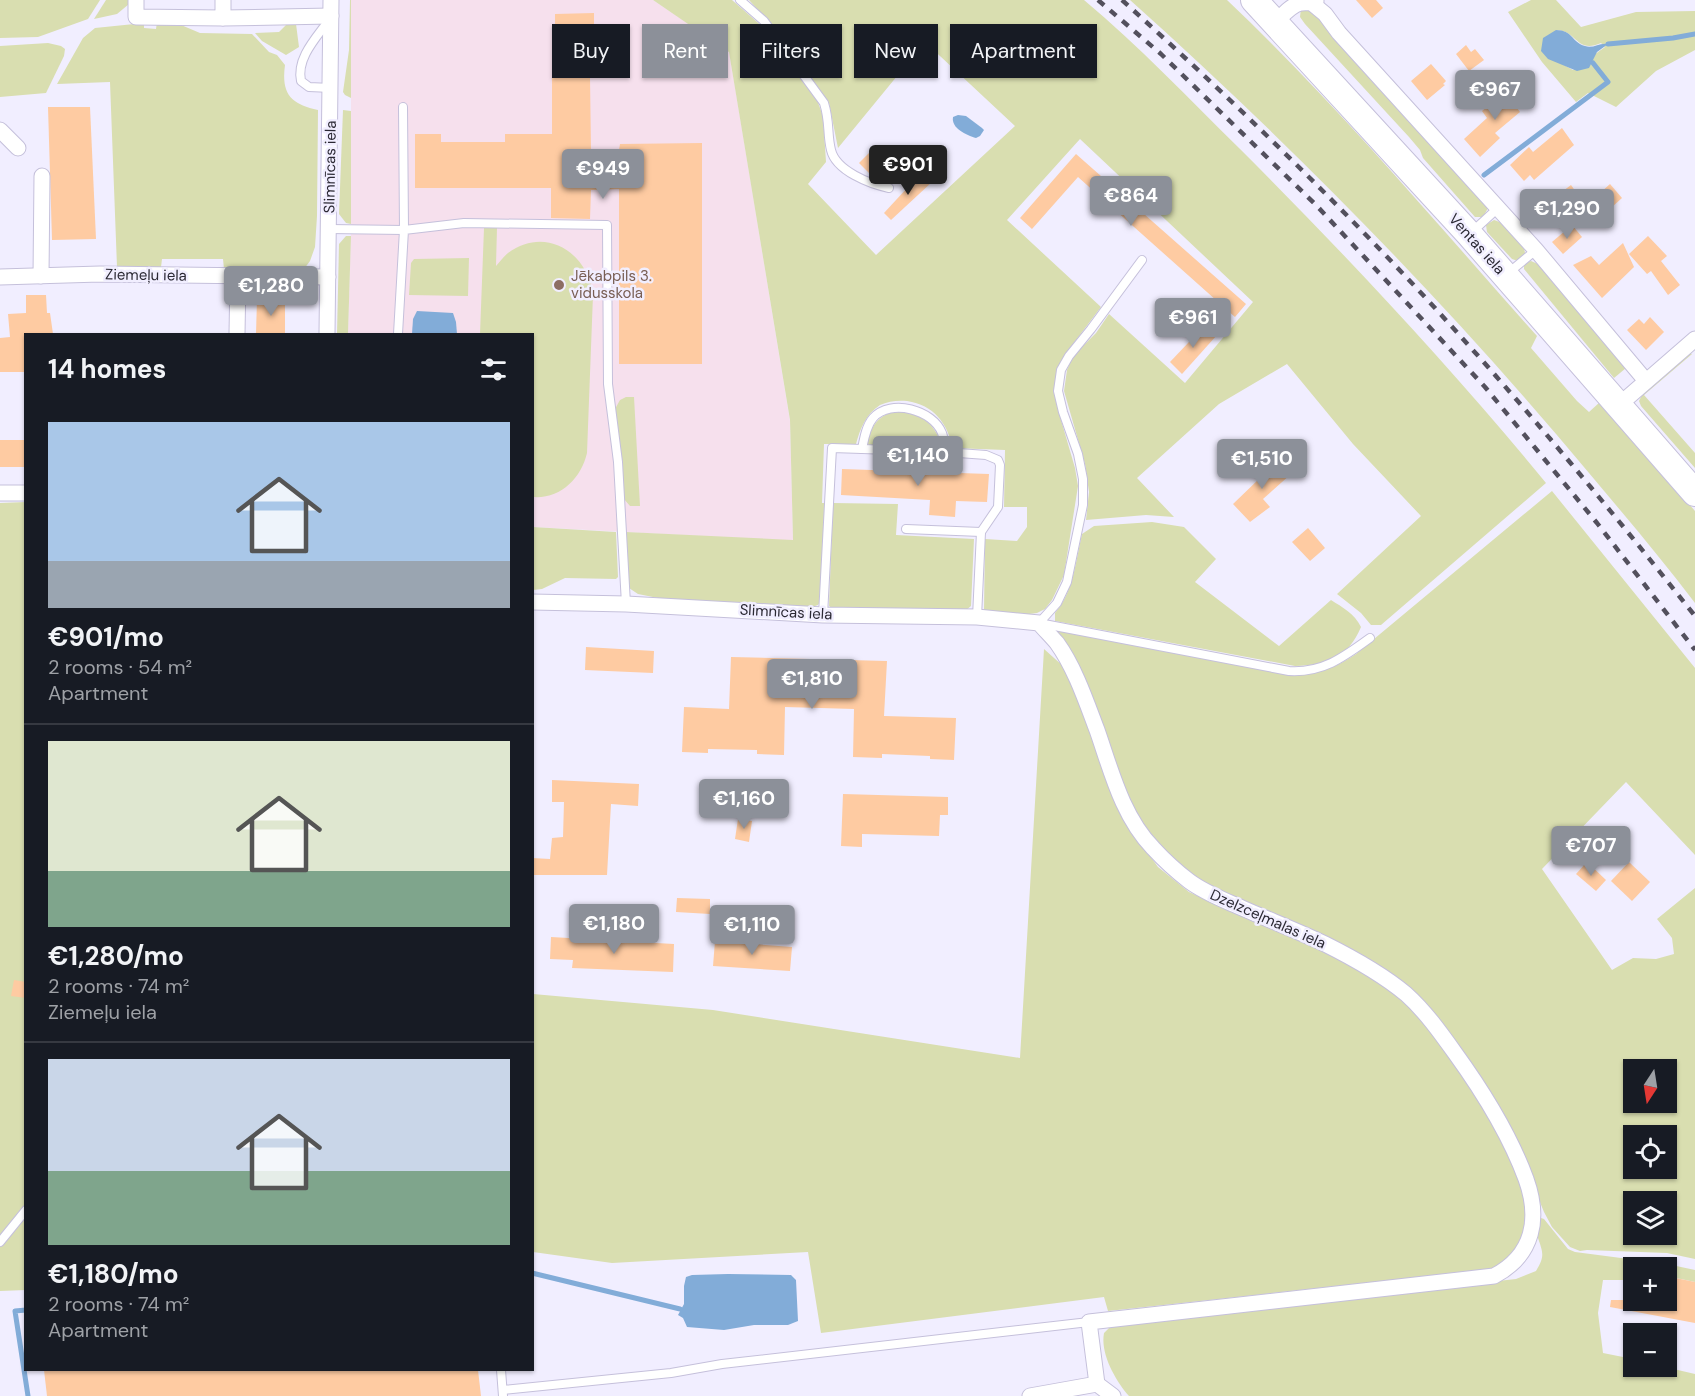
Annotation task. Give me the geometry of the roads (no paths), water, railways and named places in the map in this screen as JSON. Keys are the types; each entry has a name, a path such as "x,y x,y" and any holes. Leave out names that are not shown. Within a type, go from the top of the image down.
{"highway":[{"name":"Ventas iela","path":"1254,0 1469,234 1695,493"}],"street":[{"path":"136,0 136,17 331,16"},
{"path":"223,0 223,18"},
{"name":"Slimnīcas iela","path":"327,333 331,0"},
{"path":"1275,22 1293,6 1313,1 1339,33 1536,250 1646,381"},
{"path":"0,130 18,148"},
{"path":"41,276 42,176"},
{"name":"Ziemeļu iela","path":"0,277 100,274 328,277"},
{"path":"237,333 238,276"},
{"path":"1619,405 1695,339"},
{"path":"0,493 24,493"},
{"name":"Slimnīcas iela","path":"534,602 626,604 823,615 977,617 1039,623"},
{"name":"Dzelzceļmalas iela","path":"1039,623 1057,643 1068,662 1096,727 1115,784 1139,831 1150,845 1173,868 1213,895 1326,944 1383,977 1405,993 1436,1025 1478,1084 1510,1140 1530,1189 1534,1208 1534,1220 1527,1242 1511,1265 1494,1275 1089,1322"},
{"path":"1089,1322 1097,1384 1113,1396"},
{"path":"1030,1396 1097,1384"}],"lane":[{"path":"740,0 764,21 824,103 829,118 831,149 834,158 862,180 889,188"},
{"path":"331,16 306,53 300,75 301,81 309,87 331,88"},
{"path":"398,333 404,230 403,107"},
{"path":"1469,234 1498,208"},
{"path":"329,229 404,230 464,223 607,225 608,384 618,462 626,604"},
{"path":"1506,276 1536,250"},
{"path":"1039,623 1057,603 1067,582 1083,505 1083,479 1078,454 1058,391 1061,370 1069,356 1142,260"},
{"path":"862,449 866,432 874,418 886,410 904,408 920,412 933,420 942,433 945,452"},
{"path":"823,615 832,448 945,452 986,455 998,460 998,507 981,532 977,617"},
{"path":"906,529 981,532"},
{"path":"1039,623 1304,672 1334,664 1370,638"},
{"path":"0,1242 24,1212"},
{"path":"501,1371 503,1393 671,1373 722,1364 1089,1322"}],"water":[{"path":"1556,30 1566,32 1585,46 1608,44 1597,52 1589,68 1577,71 1548,59 1541,51 1543,38"},
{"path":"966,116 982,128 984,130 980,136 972,137 957,128 953,117"},
{"path":"417,311 453,313 457,333 412,333 413,319"},
{"path":"728,1274 791,1275 796,1280 798,1321 788,1325 754,1325 724,1330 687,1327 683,1318 678,1315 684,1304 686,1277"}],"waterway":[{"path":"1608,44 1695,34"},
{"path":"1484,175 1608,82 1593,63"},
{"path":"534,1273 680,1309"},
{"path":"24,1310 15,1311 24,1370"},
{"path":"24,1371 28,1396"}],"railway":[{"path":"1098,0 1161,54 1316,205 1485,387 1597,523 1695,650"},
{"path":"1122,0 1276,144 1423,295 1562,453 1695,616"}],"place":[{"name":"Jēkabpils 3. vidusskola","path":"559,285"}]}
